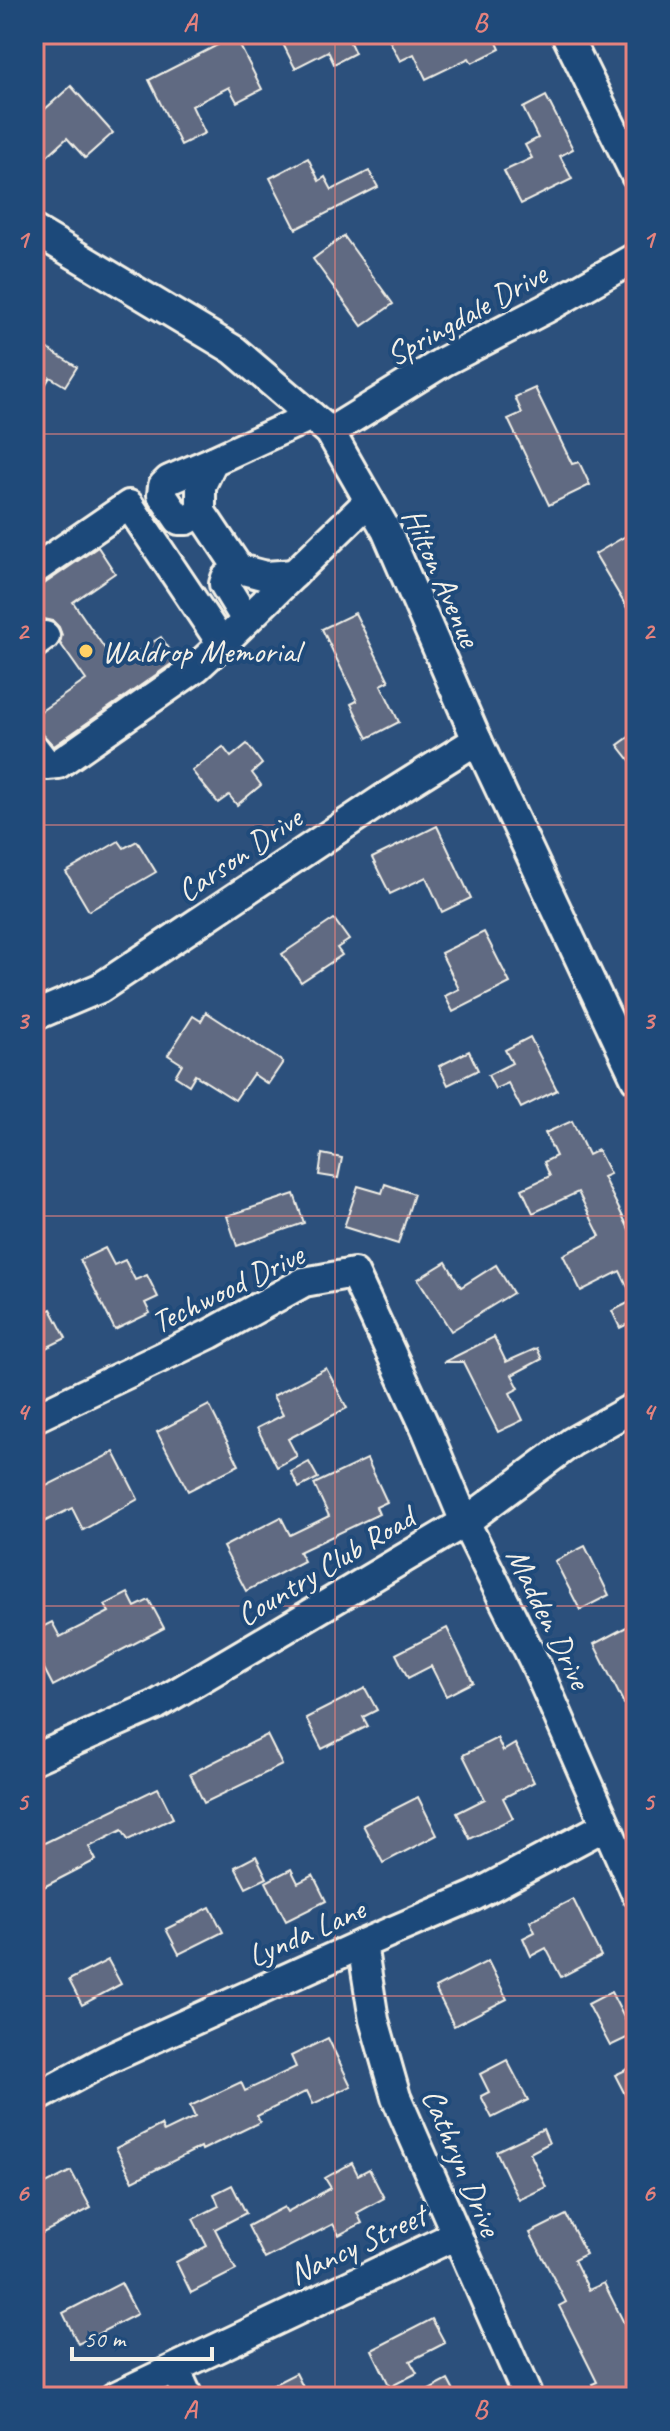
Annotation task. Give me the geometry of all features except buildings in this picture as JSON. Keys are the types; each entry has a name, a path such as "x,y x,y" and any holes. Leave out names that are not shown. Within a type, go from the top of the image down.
{"street":[{"path":"566,34 636,176"},
{"name":"Hilton Avenue","path":"34,230 234,350 320,424 386,530 477,740 636,1079"},
{"name":"Springdale Drive","path":"320,424 545,309 636,257"},
{"path":"201,512 187,520 179,520 162,495 163,486 169,480 213,461 320,424"},
{"path":"213,461 201,486 201,512 239,569 266,576 294,574"},
{"path":"34,748 47,765 58,764 197,667 369,501"},
{"path":"34,570 129,505 222,644"},
{"path":"239,569 226,578 224,584 246,620"},
{"name":"Carson Drive","path":"34,1016 100,988 477,740"},
{"name":"Techwood Drive","path":"34,1418 210,1334 304,1282 354,1273 398,1373"},
{"name":"Madden Drive","path":"398,1373 427,1431 465,1522 535,1663 636,1893"},
{"name":"Country Club Road","path":"34,1759 156,1705 465,1522 572,1442 636,1406"},
{"name":"Lynda Lane","path":"34,2099 106,2060 474,1896 605,1826"},
{"name":"Cathryn Drive","path":"362,1944 374,2020 396,2097 528,2397"},
{"name":"Nancy Street","path":"114,2397 456,2235"},
{"path":"175,2369 188,2397"}],"place":[{"name":"Waldrop Memorial","path":"86,651"}]}
